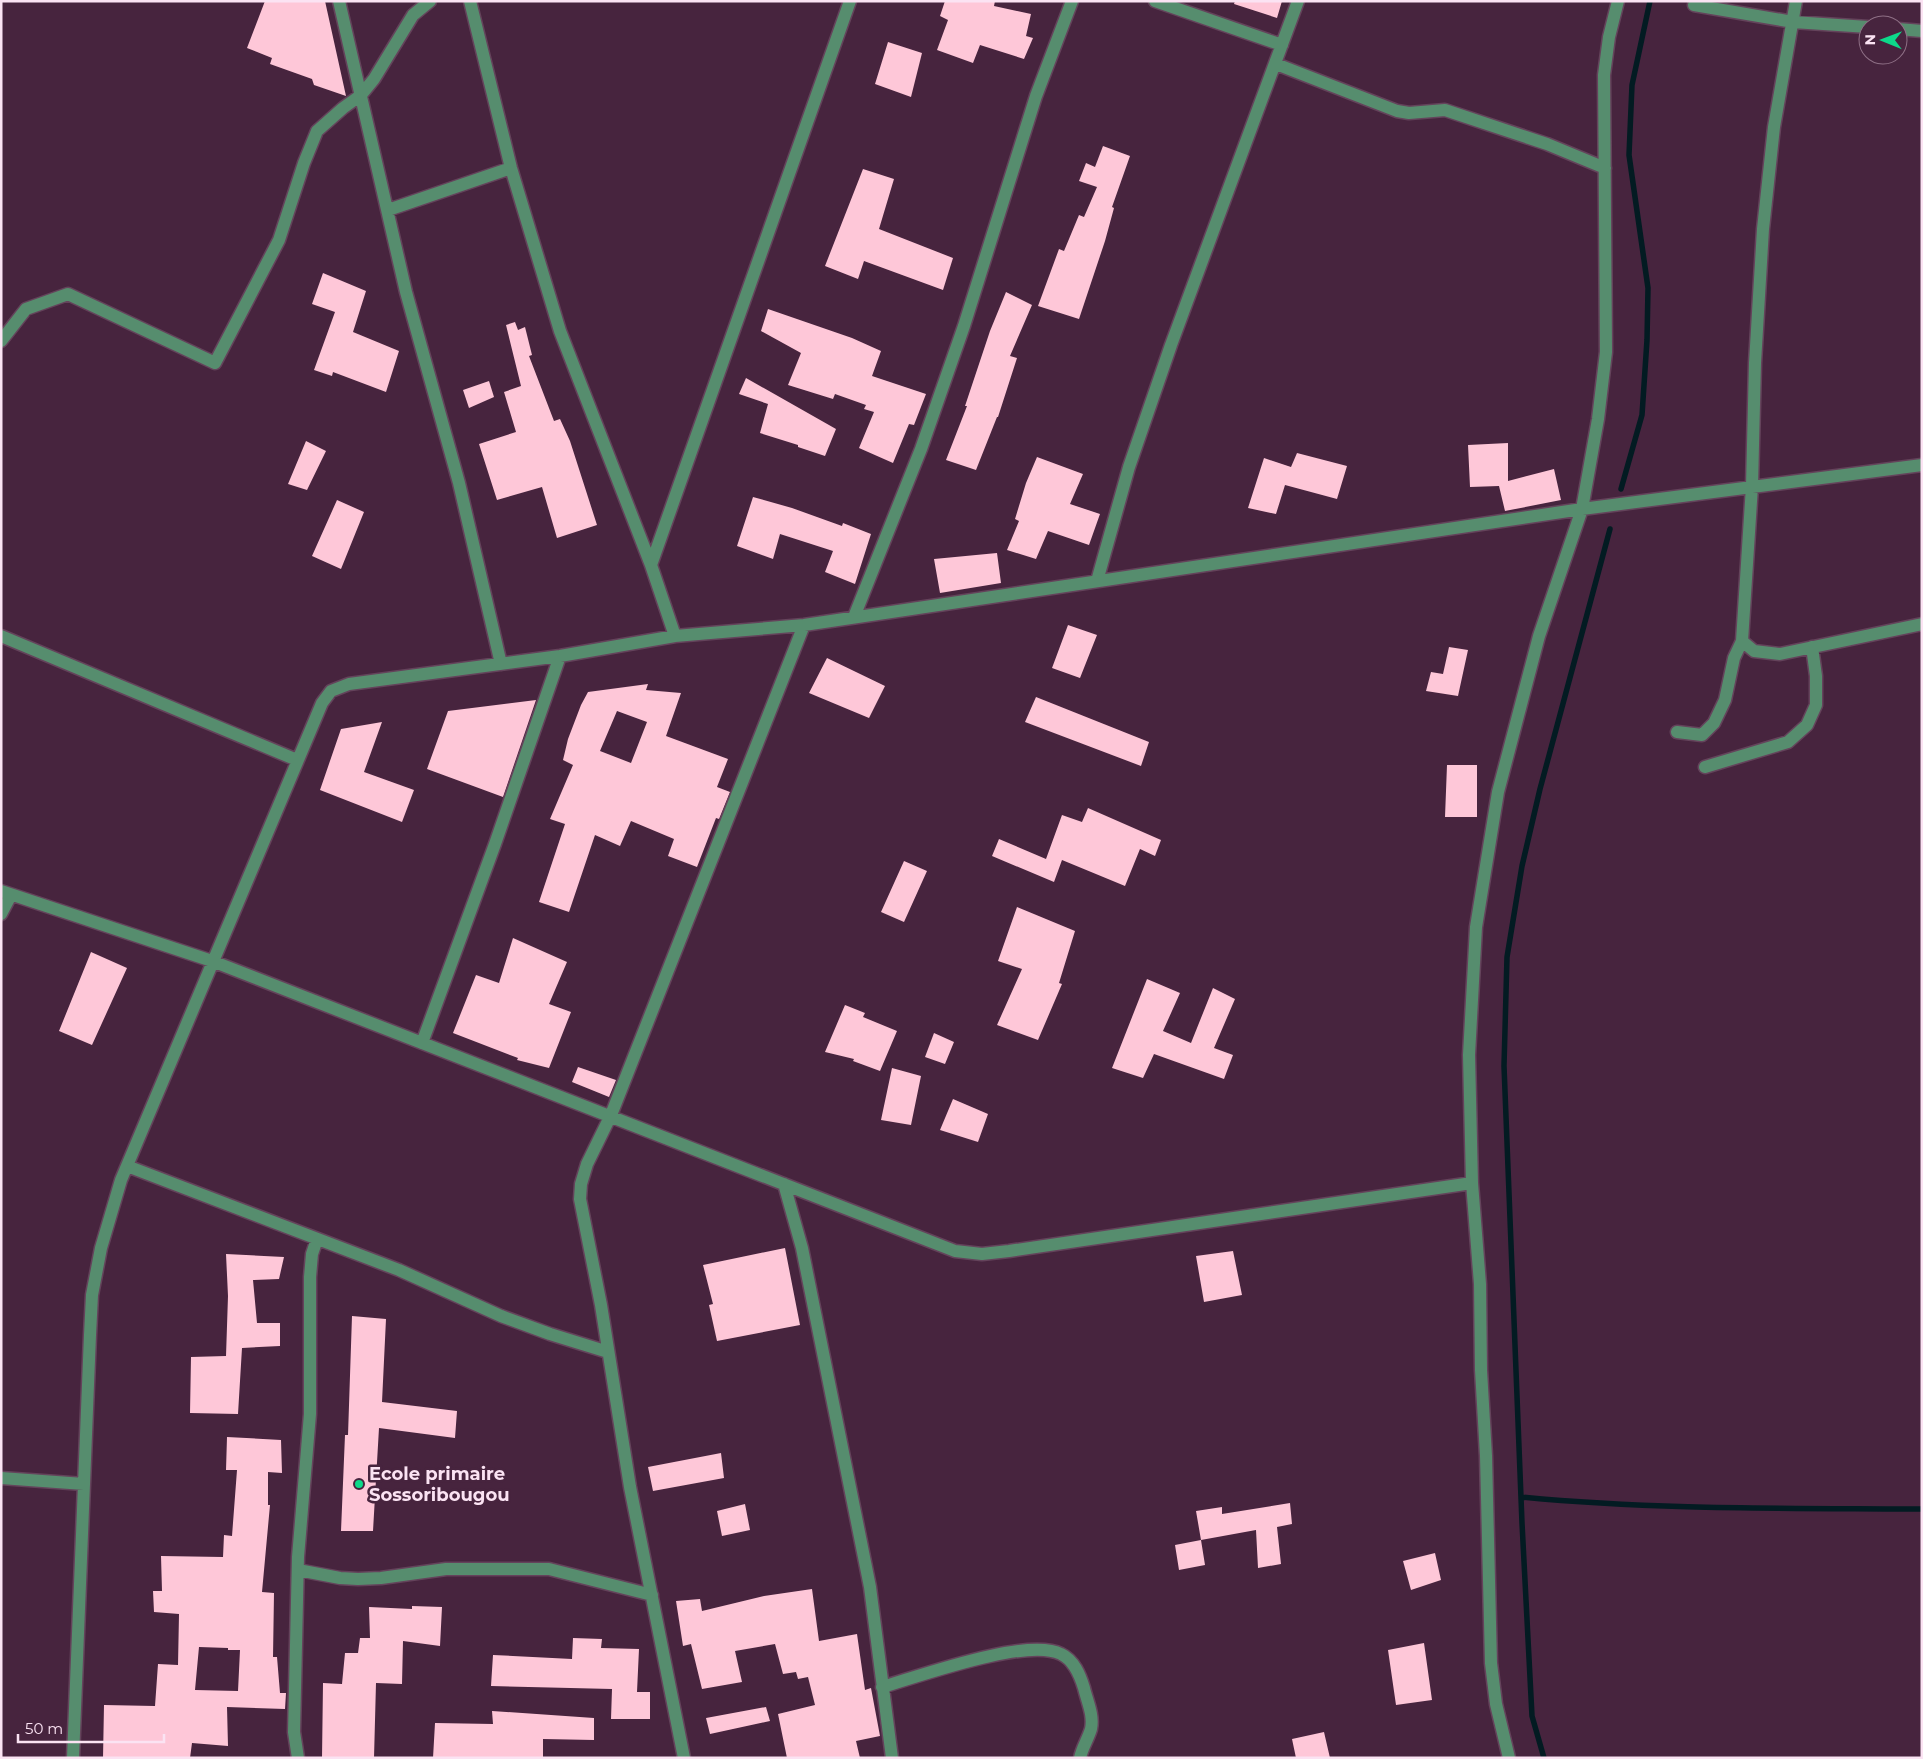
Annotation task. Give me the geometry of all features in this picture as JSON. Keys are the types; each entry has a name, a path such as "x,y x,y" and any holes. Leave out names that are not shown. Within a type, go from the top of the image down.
{"street":[{"path":"339,1 406,292 459,483 502,664"},
{"path":"1,341 26,309 68,294 215,363 279,240 304,163 317,131 361,95 374,79 414,15 430,1"},
{"path":"470,1 511,168 560,331 651,565 675,636"},
{"path":"651,565 850,1"},
{"path":"854,617 921,449 964,326 1036,96 1072,1"},
{"path":"1156,1 1282,45"},
{"path":"1097,581 1129,467 1168,354 1212,230 1276,64 1298,1"},
{"path":"1509,1758 1496,1704 1491,1663 1480,1284 1472,1183 1469,1055 1476,927 1498,792 1539,636 1582,509 1598,420 1606,352 1604,75 1609,37 1618,1"},
{"path":"1677,732 1702,735 1714,723 1726,700 1734,658 1742,641 1752,486 1755,363 1763,230 1774,127 1796,1"},
{"path":"1694,5 1793,22 1858,26"},
{"path":"1908,30 1922,31"},
{"path":"1276,64 1397,111 1409,114 1445,110 1547,144 1605,168"},
{"path":"388,210 511,168"},
{"path":"73,1758 92,1295 101,1248 127,1166 297,760 322,703 331,691 349,684 560,656 675,636 804,625 1582,509 1922,465"},
{"path":"1742,641 1754,651 1780,654 1922,624"},
{"path":"684,1758 630,1487 580,1199 581,1184 587,1164 611,1115 804,625"},
{"path":"1,636 297,760"},
{"path":"1705,767 1788,742 1806,725 1816,705 1816,676 1812,647"},
{"path":"422,1043 495,844 560,656"},
{"path":"1,914 6,893 212,961 611,1115 955,1251 982,1254 1472,1183"},
{"path":"127,1166 399,1270 501,1316 608,1352"},
{"path":"784,1184 802,1248 870,1587 892,1758"},
{"path":"298,1758 294,1732 298,1570 310,1414 310,1277 312,1254 317,1239"},
{"path":"1,1478 84,1484"},
{"path":"298,1570 340,1578 358,1579 446,1569 548,1569 652,1595"},
{"path":"882,1687 988,1655 1034,1650 1056,1651 1070,1660 1077,1670 1091,1713 1090,1730 1080,1758"}],"building":[{"path":"265,1 325,1 346,96 314,85 312,79 270,64 272,58 247,48"},
{"path":"945,1 995,1 994,6 1031,14 1026,36 1033,38 1024,59 980,45 973,63 937,50 948,20 940,16"},
{"path":"1235,1 1282,1 1277,18 1234,4"},
{"path":"888,42 922,53 911,97 875,84"},
{"path":"1103,146 1130,156 1112,207 1114,208 1105,241 1079,319 1038,306 1059,249 1064,251 1079,215 1084,217 1097,187 1079,181 1086,163 1095,167"},
{"path":"863,169 894,179 879,229 953,258 943,290 864,261 858,279 825,266"},
{"path":"323,273 366,291 353,332 399,351 386,392 333,372 332,376 314,370 335,312 312,304"},
{"path":"1006,292 1032,305 1010,356 1017,358 998,417 976,470 946,460 967,406 965,406 990,331"},
{"path":"768,309 852,338 881,351 872,376 926,394 914,425 909,424 893,463 859,448 874,412 864,409 866,405 835,394 833,399 788,385 801,353 761,331"},
{"path":"515,322 518,330 525,327 532,355 529,356 554,421 560,419 570,441 597,525 557,538 542,487 497,500 479,444 516,432 504,392 521,386 506,325"},
{"path":"746,378 836,429 825,456 760,433 768,404 739,394"},
{"path":"489,381 494,397 469,408 463,390"},
{"path":"306,441 326,451 307,490 288,484"},
{"path":"1508,443 1508,481 1554,469 1561,500 1505,511 1499,486 1470,487 1468,445"},
{"path":"1297,453 1347,466 1337,499 1285,485 1276,514 1248,508 1264,458 1291,467"},
{"path":"1037,457 1083,474 1070,504 1100,514 1089,545 1048,531 1036,559 1007,550 1019,521 1015,519 1026,483"},
{"path":"753,497 792,508 842,526 843,523 871,534 855,584 825,572 833,551 780,534 773,559 737,546"},
{"path":"337,500 364,512 341,569 312,556"},
{"path":"997,553 1001,583 940,593 934,559"},
{"path":"1068,625 1097,635 1080,678 1052,668"},
{"path":"1449,647 1468,650 1458,696 1426,691 1431,672 1443,674"},
{"path":"827,658 885,686 869,718 809,693"},
{"path":"648,684 646,690 681,693 666,736 728,759 717,787 730,792 719,819 716,818 697,867 668,856 674,839 631,821 620,846 595,835 569,912 539,902 565,824 550,819 573,765 563,760 568,739 588,692","holes":["617,711 647,722 631,763 600,751"]},
{"path":"1036,697 1149,742 1141,766 1025,722"},
{"path":"536,700 503,797 427,769 448,711"},
{"path":"382,722 364,772 414,790 402,822 320,790 341,729"},
{"path":"1447,765 1477,765 1477,817 1445,817"},
{"path":"1088,808 1161,840 1155,856 1140,849 1125,886 1062,860 1054,882 992,856 999,839 1046,859 1062,815 1082,822"},
{"path":"904,861 927,871 904,922 881,912"},
{"path":"1017,907 1075,931 1059,983 1062,984 1038,1040 997,1025 1022,969 998,961"},
{"path":"513,938 567,962 549,1004 571,1012 549,1068 517,1060 518,1058 453,1033 476,975 499,983"},
{"path":"91,952 127,968 92,1045 59,1031"},
{"path":"1147,979 1180,993 1163,1031 1191,1043 1213,988 1235,999 1214,1048 1233,1055 1224,1079 1154,1054 1143,1078 1112,1068"},
{"path":"845,1005 865,1013 863,1017 897,1031 880,1071 853,1061 854,1059 825,1052"},
{"path":"934,1033 954,1042 945,1064 925,1057"},
{"path":"578,1067 616,1080 609,1097 572,1082"},
{"path":"892,1068 921,1076 911,1125 881,1120"},
{"path":"953,1099 988,1114 978,1142 940,1130"},
{"path":"785,1248 800,1325 717,1341 709,1305 713,1304 703,1265"},
{"path":"1233,1251 1242,1295 1204,1302 1196,1256"},
{"path":"226,1254 284,1257 279,1279 253,1280 257,1323 280,1323 280,1346 242,1348 238,1414 190,1413 191,1357 226,1356 228,1296"},
{"path":"352,1316 386,1319 382,1402 457,1411 455,1438 379,1428 373,1531 341,1531 345,1435 348,1435"},
{"path":"227,1437 281,1440 282,1473 268,1472 268,1505 270,1505 262,1592 274,1593 273,1657 277,1657 280,1693 286,1693 285,1709 227,1707 228,1746 192,1743 190,1758 103,1758 104,1705 155,1706 158,1664 178,1665 179,1614 154,1612 153,1591 162,1591 161,1556 223,1557 224,1535 232,1536 237,1470 226,1470","holes":["199,1647 228,1648 228,1650 240,1650 238,1691 195,1690"]},
{"path":"721,1453 724,1478 653,1491 648,1467"},
{"path":"1290,1503 1292,1524 1277,1527 1281,1564 1258,1568 1256,1530 1201,1540 1196,1511 1222,1507 1222,1514"},
{"path":"745,1504 750,1530 722,1536 717,1511"},
{"path":"1201,1540 1205,1565 1179,1570 1175,1545"},
{"path":"1435,1553 1441,1580 1411,1590 1403,1561"},
{"path":"812,1589 819,1641 857,1634 865,1690 871,1688 880,1736 856,1741 860,1758 787,1758 778,1714 815,1705 808,1677 798,1679 796,1672 783,1674 775,1644 735,1651 742,1682 702,1689 691,1644 683,1646 676,1601 700,1599 702,1611 764,1596"},
{"path":"412,1606 442,1607 440,1646 403,1641 402,1684 376,1683 374,1758 322,1758 323,1683 342,1684 345,1653 358,1653 360,1638 370,1638 369,1607 412,1609"},
{"path":"573,1638 602,1639 601,1648 639,1649 637,1692 650,1692 650,1719 611,1719 612,1689 491,1686 493,1655 572,1659"},
{"path":"1424,1643 1432,1700 1396,1705 1388,1650"},
{"path":"766,1707 770,1721 710,1734 706,1718"},
{"path":"492,1711 594,1718 594,1740 543,1739 543,1758 433,1758 435,1723 493,1724"},
{"path":"1324,1732 1330,1758 1296,1758 1292,1739"}],"waterway":[{"path":"1621,489 1642,415 1647,340 1648,288 1629,155 1632,85 1650,1"},
{"path":"1544,1758 1532,1716 1522,1523 1504,1066 1507,957 1522,866 1540,789 1610,529"},
{"path":"1521,1497 1671,1506 1922,1509"}],"place":[{"name":"Ecole primaire Sossoribougou","path":"359,1484"}]}
